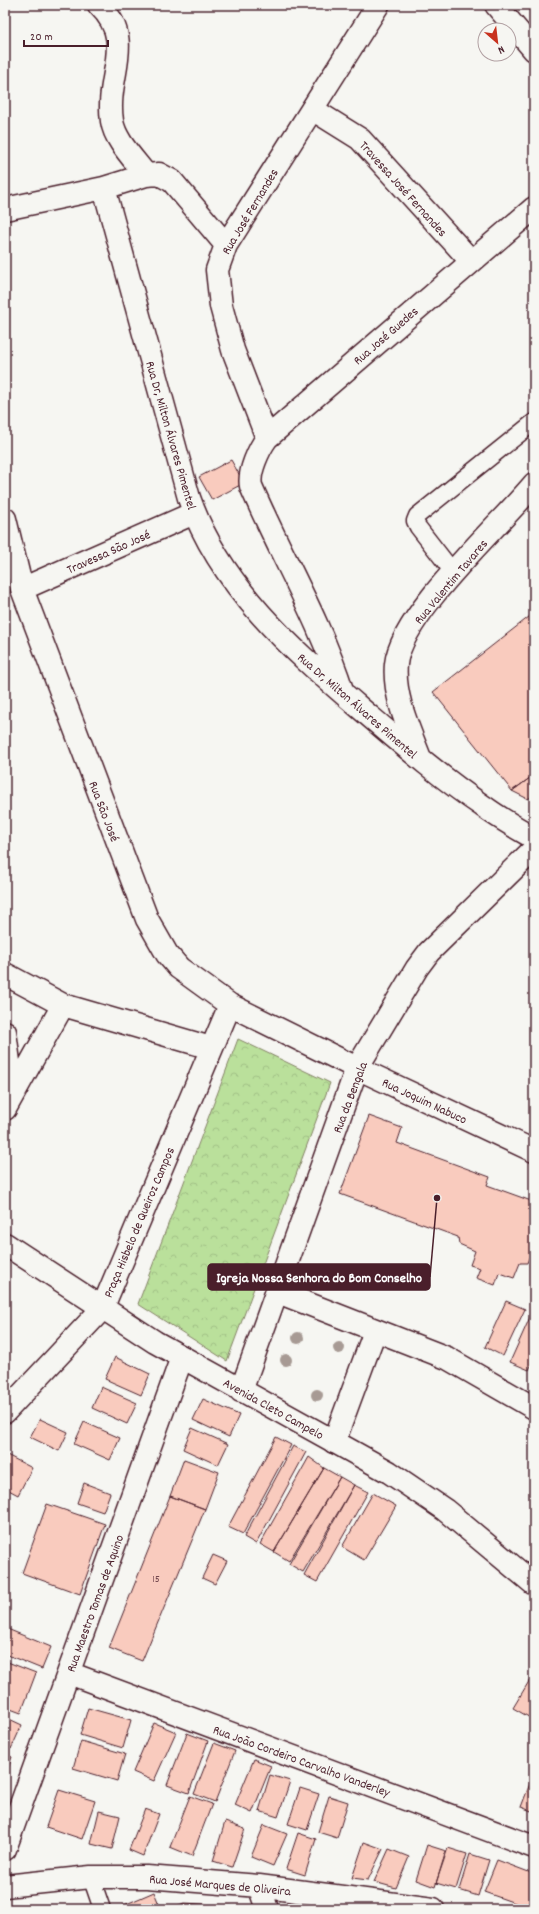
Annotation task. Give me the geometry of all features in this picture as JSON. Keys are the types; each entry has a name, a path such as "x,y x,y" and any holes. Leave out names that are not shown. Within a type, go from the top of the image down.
{"street":[{"path":"99,5 114,22 120,44 111,87 112,122 122,143 146,175"},
{"name":"Rua José Fernandes","path":"267,438 233,350 221,306 217,270 226,245 378,5"},
{"path":"496,5 534,50"},
{"name":"Travessa José Fernandes","path":"312,109 360,139 471,261"},
{"path":"5,209 104,188 146,175 159,174 172,181 226,245"},
{"name":"Rua Dr, Milton Álvares Pimentel","path":"104,188 194,513 229,575 279,636 343,694 420,759 483,806 534,838"},
{"name":"Rua José Guedes","path":"343,694 332,657 316,620 253,490 250,480 260,451 267,438 534,208"},
{"name":"Rua Valentim Tavares","path":"420,759 398,692 396,664 407,634 425,606 453,572 534,484"},
{"name":"Travessa São José","path":"22,589 194,513"},
{"name":"Rua São José","path":"5,519 12,553 22,589 148,919 166,954 179,968 230,1005"},
{"name":"Rua da Bengala","path":"241,1391 278,1292 357,1068 417,968 429,952 534,849"},
{"path":"5,974 63,1005 211,1048"},
{"path":"9,1100 63,1005"},
{"name":"Praça Hisbelo de Queiroz Campos","path":"5,1412 102,1309 230,1005"},
{"name":"Rua Joquim Nabuco","path":"230,1005 357,1068 534,1151"},
{"path":"5,1032 9,1100"},
{"name":"Avenida Cleto Campelo","path":"5,1244 102,1309 155,1342 388,1472 445,1510 534,1584"},
{"path":"278,1292 447,1358 534,1408"},
{"path":"334,1442 375,1331"},
{"name":"Rua Maestro Tomas de Aquino","path":"5,1849 182,1357"},
{"name":"Rua João Cordeiro Carvalho Vanderley","path":"69,1673 534,1847"},
{"name":"Rua José Marques de Oliveira","path":"5,1886 91,1877 148,1877 259,1886 433,1909"},
{"path":"259,1886 267,1909"}],"lane":[{"path":"453,572 418,527 415,521 417,516 534,422"},
{"path":"91,1877 102,1909"}],"green space":[{"path":"238,1039 330,1083 227,1361 138,1304"}],"building":[{"path":"231,460 244,483 212,500 199,477"},
{"path":"534,613 534,775 512,791 433,692"},
{"path":"534,775 534,795 528,799 512,791"},
{"path":"369,1116 402,1128 397,1143 490,1177 487,1185 534,1202 534,1245 527,1263 520,1263 514,1278 499,1273 495,1285 476,1278 480,1268 470,1265 475,1251 459,1244 458,1237 340,1194"},
{"path":"506,1301 525,1309 503,1356 485,1347"},
{"path":"531,1315 534,1316 534,1359 529,1370 510,1362"},
{"path":"115,1357 150,1374 141,1395 105,1379"},
{"path":"101,1387 137,1403 127,1424 92,1408"},
{"path":"203,1399 239,1415 229,1437 193,1420"},
{"path":"40,1419 68,1432 59,1451 30,1437"},
{"path":"84,1422 120,1438 110,1460 74,1444"},
{"path":"192,1428 228,1444 218,1465 183,1449"},
{"path":"276,1437 291,1445 243,1534 228,1527"},
{"path":"293,1446 306,1452 256,1544 244,1537"},
{"path":"5,1454 32,1468 18,1495 5,1488"},
{"path":"309,1457 324,1468 274,1552 260,1544"},
{"path":"184,1459 219,1472 205,1509 170,1496"},
{"path":"324,1468 340,1477 289,1561 274,1552"},
{"path":"340,1477 354,1485 303,1572 289,1564"},
{"path":"84,1483 110,1493 103,1512 77,1503"},
{"path":"354,1485 368,1492 317,1582 304,1575"},
{"path":"373,1493 396,1506 364,1560 342,1547"},
{"path":"170,1496 205,1509 142,1661 109,1648"},
{"path":"47,1504 105,1524 80,1594 22,1573"},
{"path":"213,1555 227,1561 215,1584 202,1578"},
{"path":"5,1628 51,1647 42,1669 5,1654"},
{"path":"5,1661 36,1673 21,1713 5,1707"},
{"path":"534,1673 534,1720 513,1708"},
{"path":"88,1708 131,1720 123,1748 80,1735"},
{"path":"5,1717 22,1725 11,1749 5,1746"},
{"path":"154,1723 176,1732 154,1781 133,1772"},
{"path":"187,1733 208,1741 189,1793 167,1785"},
{"path":"81,1741 125,1754 117,1781 73,1768"},
{"path":"214,1743 235,1751 215,1802 194,1794"},
{"path":"5,1754 12,1757 5,1777"},
{"path":"254,1759 271,1766 252,1813 235,1805"},
{"path":"534,1773 534,1812 521,1807"},
{"path":"270,1775 290,1781 278,1817 259,1811"},
{"path":"300,1788 319,1794 307,1830 288,1824"},
{"path":"59,1790 95,1801 82,1839 46,1827"},
{"path":"190,1796 212,1804 192,1856 170,1847"},
{"path":"329,1796 348,1802 337,1838 318,1832"},
{"path":"145,1809 159,1814 143,1856 129,1850"},
{"path":"99,1811 120,1816 112,1849 91,1844"},
{"path":"225,1822 245,1829 232,1867 213,1861"},
{"path":"264,1825 287,1834 273,1866 251,1857"},
{"path":"298,1833 316,1839 305,1875 286,1869"},
{"path":"364,1842 383,1849 368,1880 352,1878"},
{"path":"427,1845 446,1851 435,1887 416,1880"},
{"path":"448,1848 467,1854 456,1889 436,1883"},
{"path":"389,1849 409,1857 396,1888 374,1882"},
{"path":"470,1854 489,1860 478,1896 459,1890"},
{"path":"497,1860 534,1874 534,1904 532,1909 484,1892"},
{"path":"154,1892 161,1909 115,1909"},
{"path":"184,1903 232,1906 233,1909 187,1909"},
{"path":"184,1903 187,1909 169,1909"}],"place":[{"name":"Igreja Nossa Senhora do Bom Conselho","path":"437,1198"}]}
